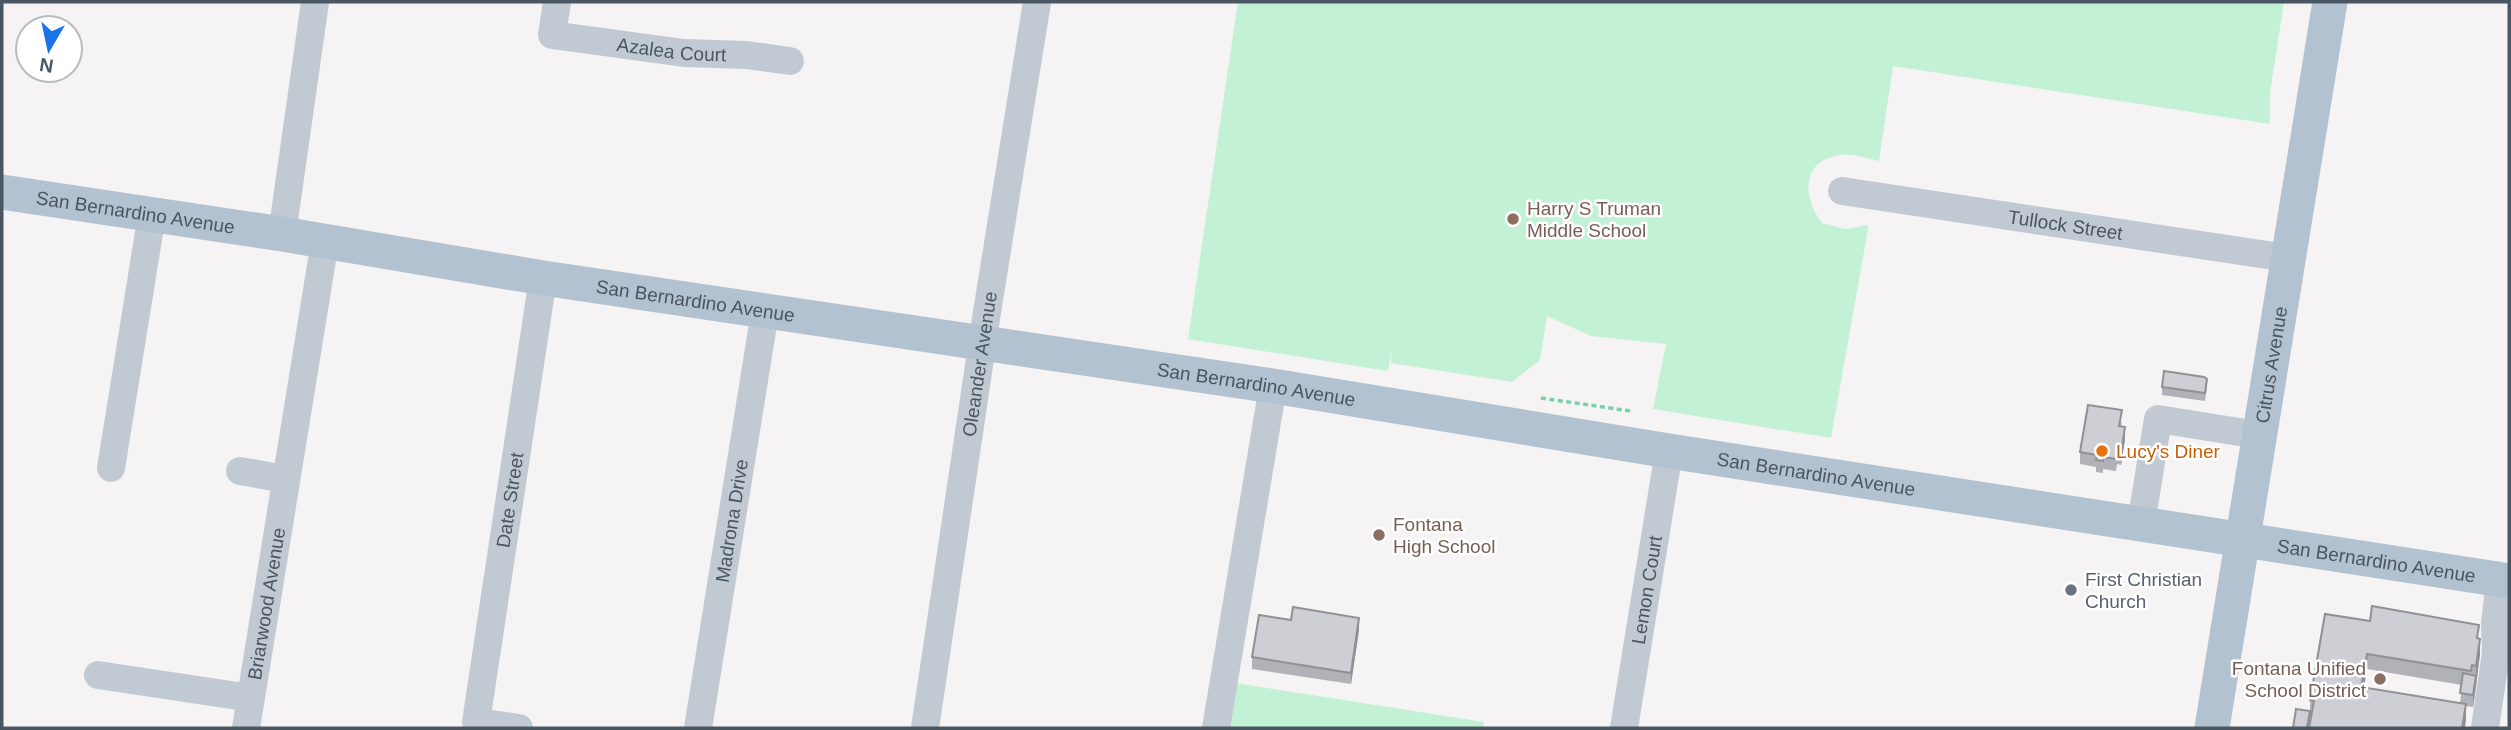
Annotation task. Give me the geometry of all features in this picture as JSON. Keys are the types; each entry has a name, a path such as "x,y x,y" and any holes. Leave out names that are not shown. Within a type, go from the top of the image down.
{"main road":[{"name":"Citrus Avenue","path":"2212,728 2330,2"},
{"name":"San Bernardino Avenue","path":"2,192 765,312 1273,386 1669,451 2505,581"}],"street":[{"path":"282,234 315,2"},
{"name":"Azalea Court","path":"557,2 552,35 684,53 746,55 790,61"},
{"name":"Oleander Avenue","path":"925,728 1037,2"},
{"name":"Tullock Street","path":"1842,191 2287,258"},
{"path":"111,468 152,214"},
{"name":"Briarwood Avenue","path":"246,728 325,241"},
{"name":"Date Street","path":"519,728 476,722 543,278"},
{"name":"Madrona Drive","path":"698,728 765,312"},
{"path":"1216,728 1273,386"},
{"path":"2141,524 2158,419 2259,435"},
{"name":"Lemon Court","path":"1624,728 1669,451"},
{"path":"240,471 285,478"},
{"path":"2484,728 2496,653 2496,623 2505,581"},
{"path":"98,675 251,698"}],"path":[{"path":"1541,398 1631,411"}],"green space":[{"name":"Harry S Truman Middle School","path":"1238,2 2284,2 2270,93 2270,124 1893,66 1879,161 1840,155 1818,165 1809,182 1811,203 1822,223 1845,229 1868,225 1831,438 1653,409 1666,344 1591,336 1547,316 1540,360 1512,382 1391,363 1392,349 1388,371 1188,339"},
{"path":"1229,682 1484,722 1483,728 1221,728"}],"building":[{"path":"2164,371 2204,377 2207,379 2205,393 2162,387"},
{"name":"Lucy's Diner","path":"2088,405 2122,410 2119,426 2125,427 2121,453 2117,453 2116,459 2103,457 2103,461 2096,460 2097,455 2080,452"},
{"path":"2372,606 2479,625 2476,666 2472,665 2471,671 2367,654 2361,687 2466,704 2462,728 2309,728 2314,701 2310,700 2325,614 2370,621"},
{"path":"1293,607 1359,618 1351,673 1252,657 1259,615 1291,620"},
{"path":"2463,673 2476,676 2473,695 2460,693"},
{"path":"2296,709 2310,711 2307,728 2293,728"}],"place":[{"name":"Harry S Truman Middle School","path":"1513,219"},
{"name":"Lucy's Diner","path":"2102,451"},
{"name":"Fontana High School","path":"1379,535"},
{"name":"First Christian Church","path":"2071,590"},
{"name":"Fontana Unified School District","path":"2380,679"}]}
